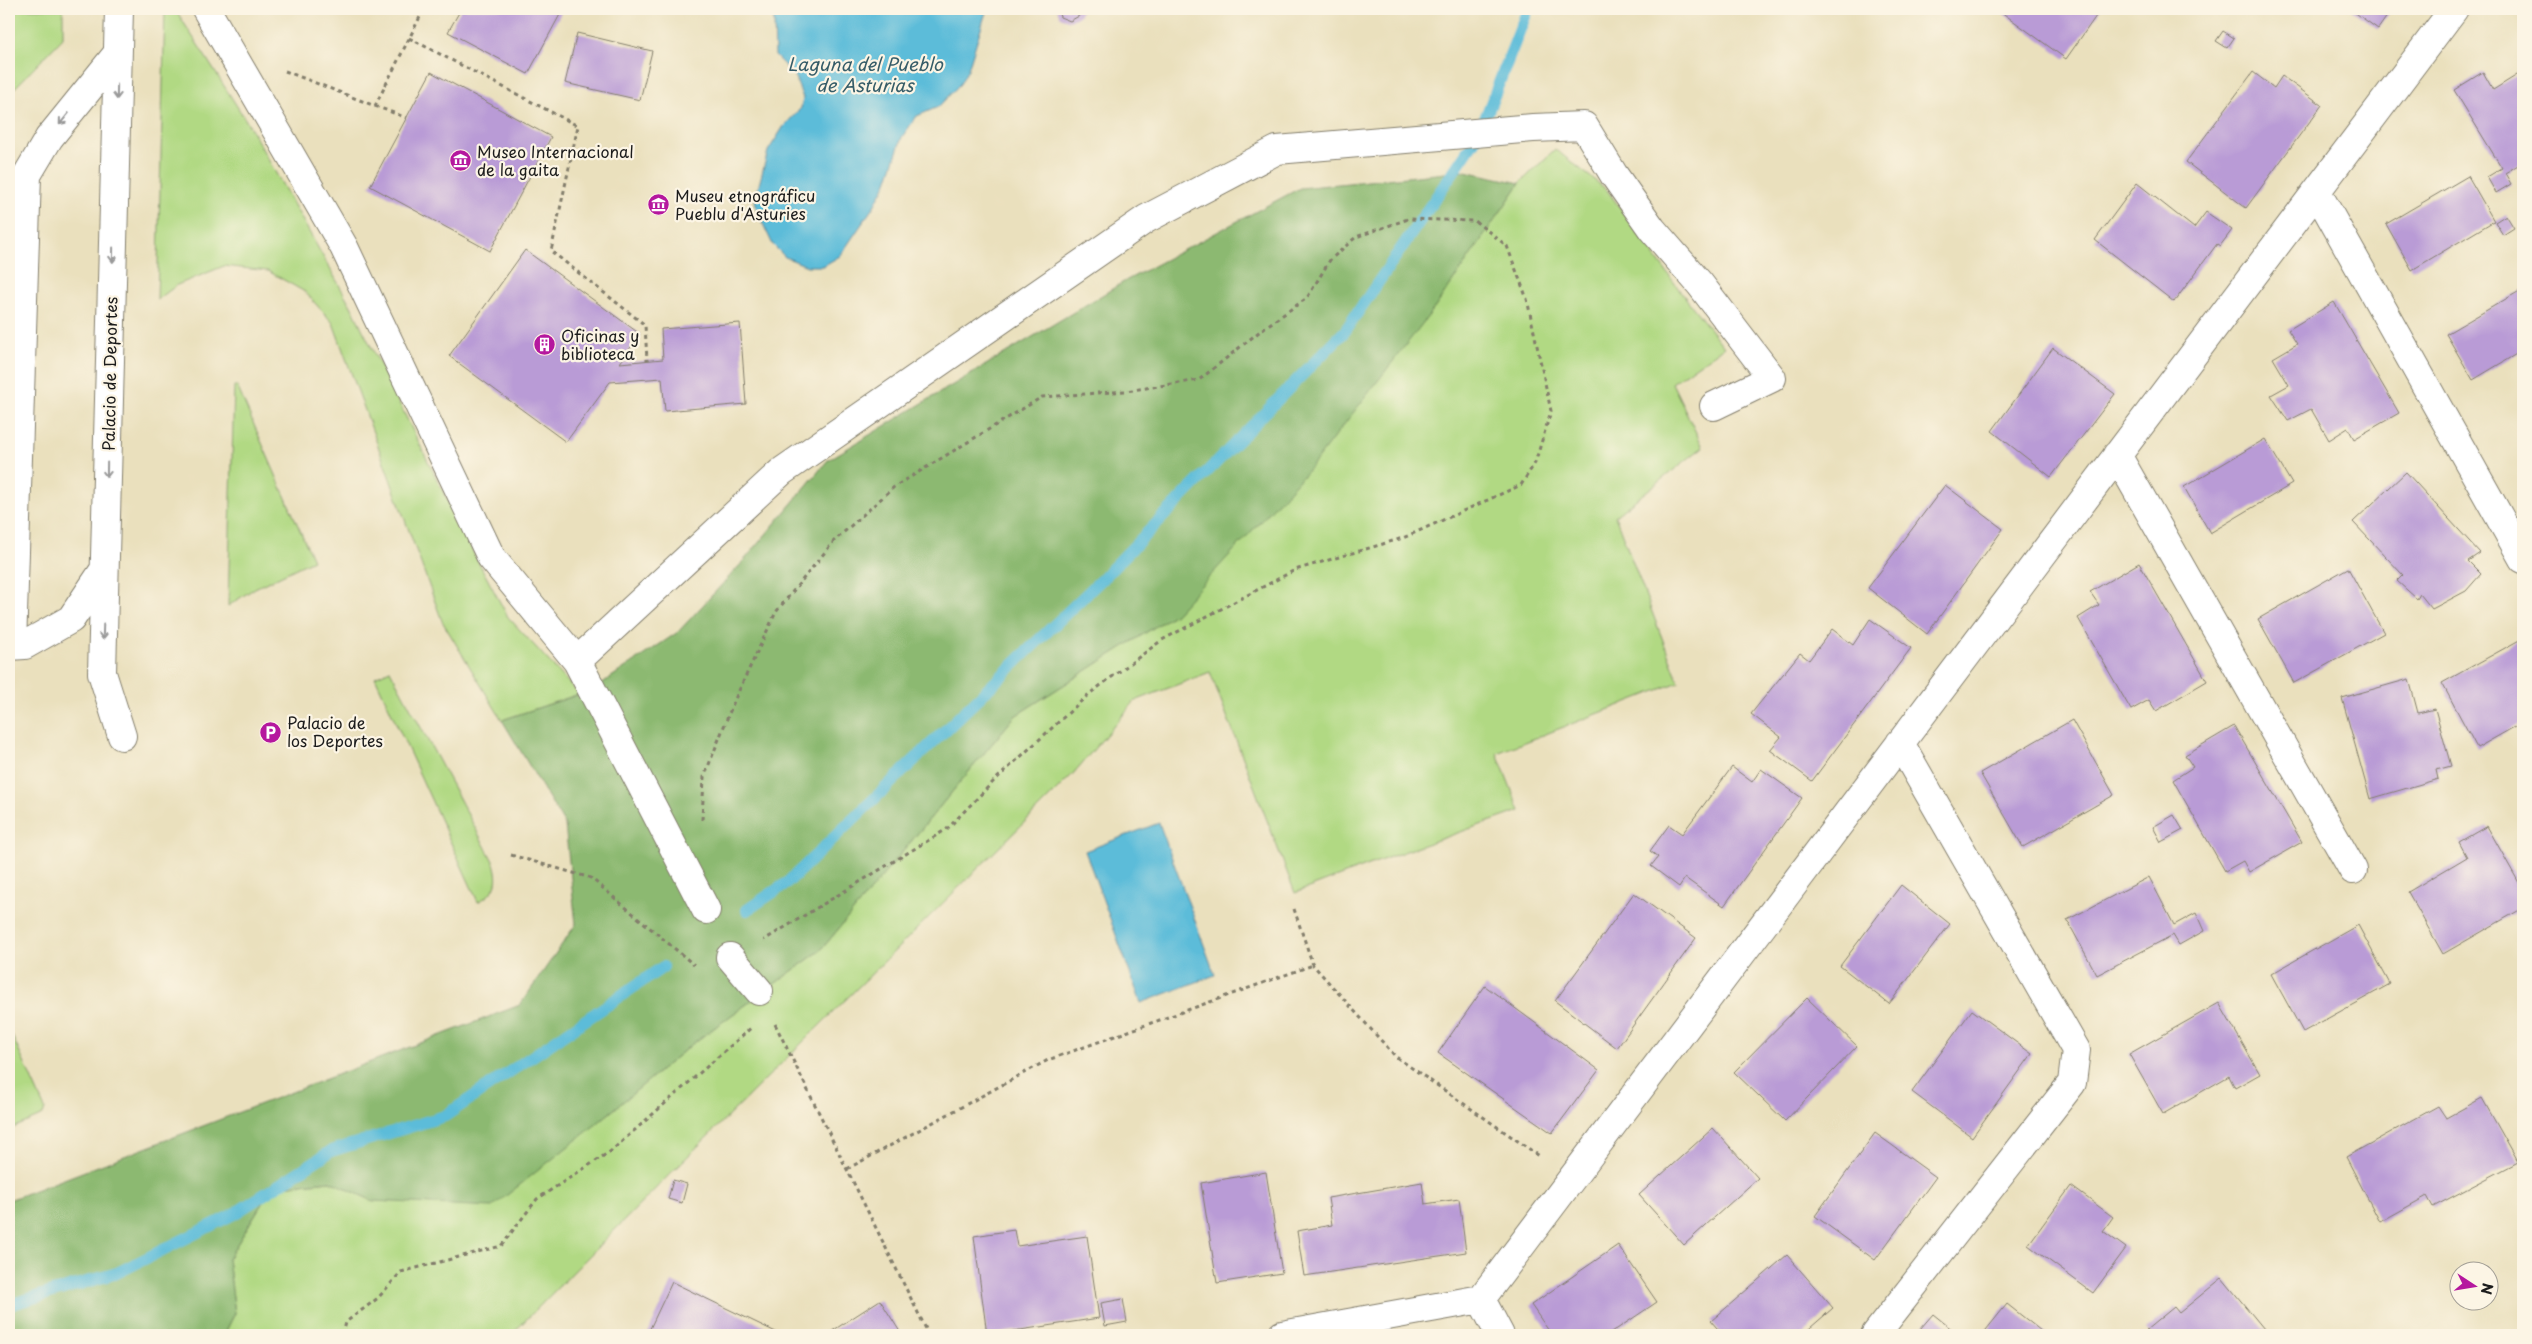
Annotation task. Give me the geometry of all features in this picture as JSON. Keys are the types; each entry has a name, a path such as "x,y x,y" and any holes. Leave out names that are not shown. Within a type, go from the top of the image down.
{"lane":[{"name":"Palacio de Deportes","path":"118,9 102,673 122,736"},
{"path":"206,9 344,247 491,557 577,661 706,910"},
{"path":"1282,1335 1481,1299 2454,9"},
{"path":"104,570 71,619 15,646 27,176 49,138 118,54"},
{"path":"577,661 781,472 1146,219 1277,150 1533,128 1584,126 1614,175 1652,229 1700,284 1772,378 1714,406"},
{"path":"2316,192 2523,559"},
{"path":"2117,455 2353,870"},
{"path":"1877,1334 2072,1083 2076,1050 1900,743"},
{"path":"731,958 759,991"},
{"path":"1481,1299 1500,1335"}],"path":[{"path":"375,106 424,9"},
{"path":"409,38 578,126 551,252 645,325 647,360"},
{"path":"282,70 406,118"},
{"path":"702,822 704,777 734,701 776,612 834,541 894,487 1042,397 1126,391 1199,380 1264,328 1307,298 1330,260 1356,237 1408,219 1475,221 1507,246 1527,299 1551,412 1535,463 1521,484 1403,538 1295,570 1162,640 1089,694 993,782 947,829 731,958"},
{"path":"511,855 591,878 699,971"},
{"path":"1294,909 1314,965 1396,1057 1572,1179"},
{"path":"847,1170 1048,1060 1314,965"},
{"path":"759,991 929,1335"},
{"path":"343,1335 346,1322 378,1298 401,1272 501,1246 537,1199 611,1151 756,1024 774,1021"}],"green space":[{"path":"9,9 63,9 63,38 9,94"},
{"path":"165,9 175,9 247,122 351,306 474,554 508,617 579,694 502,720 442,621 333,323 305,292 268,271 224,266 177,285 157,300"},
{"path":"1555,149 1607,190 1681,292 1724,347 1672,383 1703,447 1615,516 1679,682 1497,753 1520,811 1295,893 1210,672 1135,701 1072,775 676,1168 511,1335 224,1335 235,1313 228,1259 272,1187 330,1181 373,1201 594,1126 692,1044 821,950 1015,716 1175,614 1436,306 1520,183"},
{"path":"1465,171 1520,183 1436,306 1311,467 1175,614 1015,716 821,950 692,1044 594,1126 492,1207 373,1201 330,1181 272,1187 228,1259 235,1313 224,1335 9,1335 9,1200 520,1005 576,924 565,825 502,720 592,690 678,632 741,564 828,460 1127,280 1300,188"},
{"path":"234,386 237,386 313,560 255,588 228,606"},
{"path":"390,670 494,863 497,876 493,891 478,902 375,677"},
{"path":"9,1029 45,1109 43,1115 11,1129 9,1129"}],"water":[{"name":"Laguna del Pueblo de Asturias","path":"769,9 987,9 968,69 960,84 938,107 917,116 902,137 887,182 874,206 840,256 823,266 807,266 785,257 773,245 757,211 755,200 768,151 784,126 801,108 803,98 794,75 775,56 774,20"},
{"path":"1159,823 1215,975 1141,1003 1085,851"}],"building":[{"path":"461,9 563,9 528,74 448,32"},
{"path":"1057,9 1082,9 1079,16 1070,21 1060,17"},
{"path":"1997,9 2101,9 2066,59"},
{"path":"2350,9 2392,9 2378,29"},
{"path":"2223,31 2234,38 2227,48 2216,41"},
{"path":"577,33 652,51 640,100 565,83"},
{"name":"Museo Internacional de la gaita","path":"431,72 551,137 490,251 370,186"},
{"path":"2253,72 2274,88 2282,76 2322,105 2246,208 2186,162"},
{"path":"2483,72 2493,90 2522,72 2523,74 2523,162 2505,173 2511,184 2496,193 2487,177 2502,168 2454,90"},
{"path":"2468,176 2494,221 2412,270 2386,224"},
{"path":"2137,183 2194,228 2206,212 2232,230 2220,246 2217,244 2174,302 2095,240"},
{"path":"2506,215 2514,228 2503,235 2495,222"},
{"name":"Oficinas y biblioteca","path":"525,250 640,334 620,363 663,359 661,329 740,323 746,404 665,411 662,378 610,382 566,442 449,356"},
{"path":"2523,289 2523,350 2473,380 2446,334"},
{"path":"2334,302 2399,413 2354,439 2348,428 2329,440 2311,409 2288,421 2271,395 2289,385 2273,358 2297,344 2288,330"},
{"path":"2053,348 2115,394 2051,477 1992,431"},
{"path":"2265,439 2292,484 2210,533 2184,487"},
{"path":"2406,472 2480,553 2468,561 2481,574 2466,591 2432,609 2420,594 2417,599 2397,581 2403,575 2353,522"},
{"path":"1945,485 2003,529 1927,634 1868,588"},
{"path":"2139,563 2207,681 2156,711 2149,700 2131,710 2078,618 2099,605 2090,592"},
{"path":"2348,568 2384,633 2294,683 2258,619"},
{"path":"1870,619 1911,648 1812,781 1770,750 1781,737 1751,714 1800,653 1809,660 1832,629 1853,645"},
{"path":"2523,638 2523,722 2477,748 2442,683"},
{"path":"2409,679 2418,713 2435,709 2451,766 2436,770 2438,779 2370,799 2342,698"},
{"path":"2072,720 2114,795 2023,847 1980,773"},
{"path":"2234,726 2302,842 2249,872 2243,861 2225,871 2173,780 2193,767 2185,755"},
{"path":"1732,767 1752,782 1761,769 1802,798 1724,906 1685,878 1679,887 1651,866 1658,857 1650,851 1669,825 1682,834"},
{"path":"2174,815 2183,830 2161,842 2153,827"},
{"path":"2487,826 2523,890 2523,908 2443,954 2408,892 2467,857 2459,842"},
{"path":"2149,877 2174,925 2196,913 2204,931 2179,945 2173,935 2097,975 2067,920"},
{"path":"1901,885 1950,924 1889,1004 1840,966"},
{"path":"1634,893 1696,938 1617,1048 1555,1001"},
{"path":"2358,925 2390,984 2303,1032 2271,974"},
{"path":"1485,986 1599,1070 1552,1133 1438,1053"},
{"path":"1807,998 1857,1046 1785,1121 1734,1072"},
{"path":"2219,1003 2260,1074 2235,1088 2229,1076 2163,1114 2129,1054"},
{"path":"1972,1010 2032,1054 1972,1137 1912,1092"},
{"path":"2482,1098 2518,1162 2433,1207 2427,1196 2380,1222 2346,1157 2438,1106 2446,1118"},
{"path":"1713,1128 1758,1178 1684,1245 1639,1195"},
{"path":"1875,1133 1936,1177 1875,1260 1815,1216"},
{"path":"1266,1172 1282,1273 1217,1283 1201,1183"},
{"path":"673,1180 687,1184 682,1203 668,1199"},
{"path":"1422,1182 1425,1204 1459,1199 1466,1252 1304,1276 1297,1231 1332,1225 1328,1198"},
{"path":"2071,1186 2113,1217 2103,1231 2126,1248 2093,1293 2028,1245"},
{"path":"1014,1230 1017,1246 1087,1236 1099,1318 987,1335 974,1236"},
{"path":"1618,1245 1657,1302 1608,1335 1542,1335 1549,1331 1531,1305"},
{"path":"1787,1255 1833,1308 1802,1335 1723,1335 1711,1321"},
{"path":"2222,1278 2269,1335 2151,1335 2146,1330 2174,1307 2179,1313"},
{"path":"672,1282 782,1335 647,1335"},
{"path":"1123,1299 1127,1322 1105,1326 1101,1303"},
{"path":"880,1300 902,1335 826,1335"},
{"path":"2007,1304 2046,1335 1982,1335"},
{"path":"1933,1314 1959,1335 1927,1335 1920,1329"}],"waterway":[{"path":"747,910 787,883 1102,579 1345,331 1479,134 1528,9"},
{"path":"9,1305 117,1273 234,1214 331,1151 445,1116 663,967"}],"place":[{"name":"Museo Internacional de la gaita","path":"461,161"},
{"name":"Museu etnográficu Pueblu d'Asturies","path":"659,205"},
{"name":"Oficinas y biblioteca","path":"545,345"},
{"name":"Palacio de los Deportes","path":"271,732"}]}
